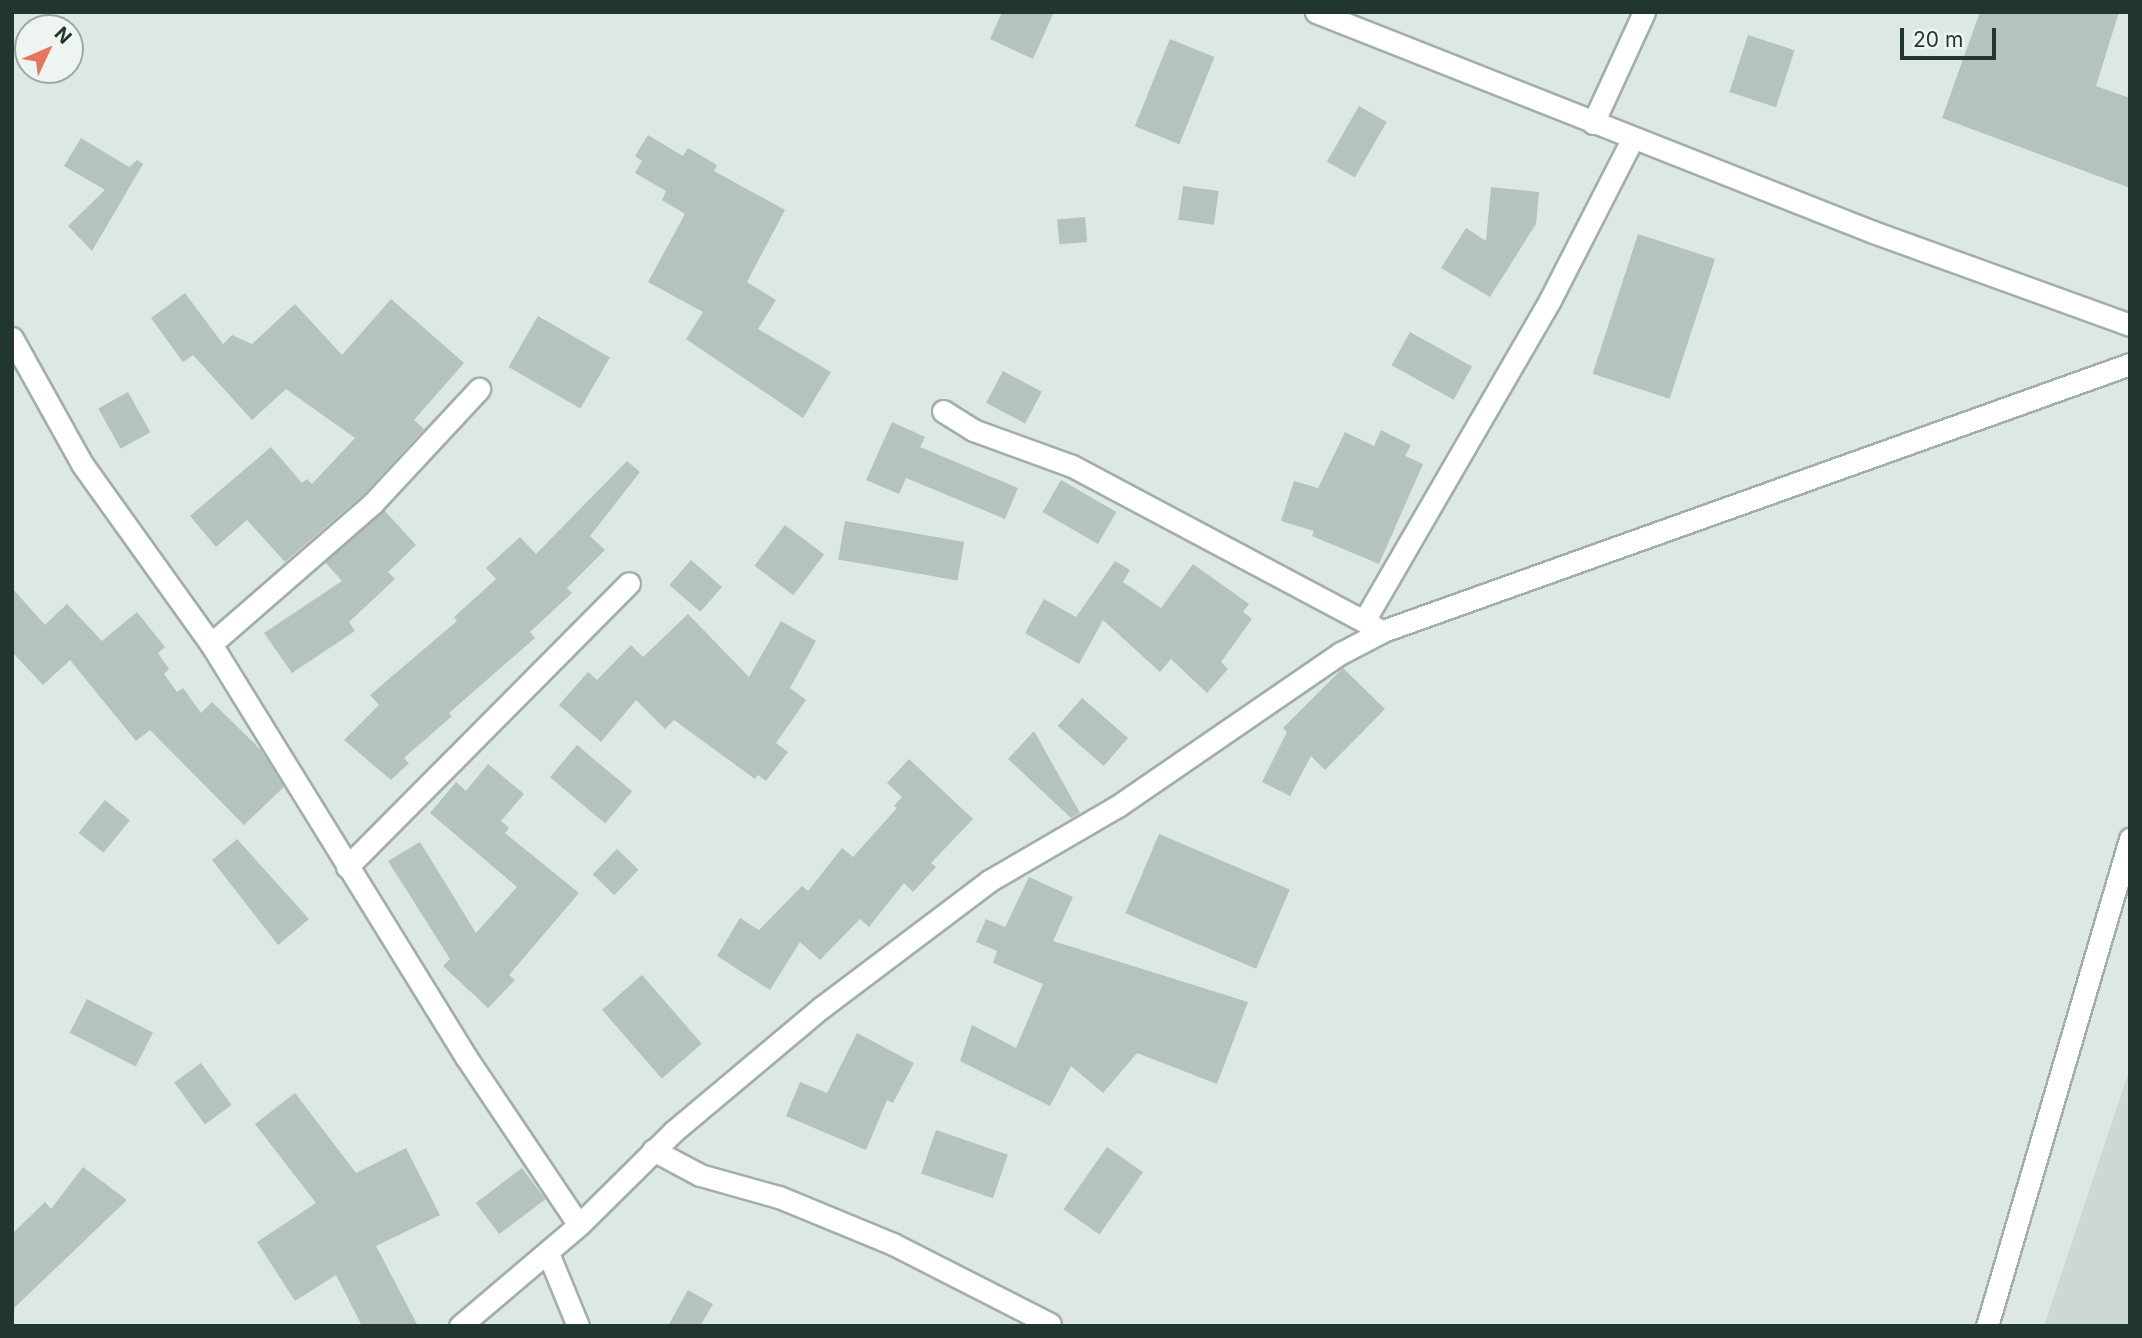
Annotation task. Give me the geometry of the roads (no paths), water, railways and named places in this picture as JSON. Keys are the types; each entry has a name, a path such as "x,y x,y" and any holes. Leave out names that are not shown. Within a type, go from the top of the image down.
{"street":[{"path":"1316,12 1873,232 2130,325"},
{"path":"1593,123 1644,12"},
{"path":"1364,621 1550,300 1633,138"},
{"path":"12,338 82,464 211,644 347,867 579,1225"},
{"path":"460,1326 579,1225 653,1150 822,1006 989,881 1118,806 1341,653 1383,631 2130,364"},
{"path":"211,644 373,503 479,390"},
{"path":"943,411 973,430 1072,466 1383,631"},
{"path":"347,867 629,583"},
{"path":"1987,1326 2130,839"},
{"path":"653,1150 699,1175 779,1197 893,1244 1051,1325"},
{"path":"548,1253 578,1326"}]}
